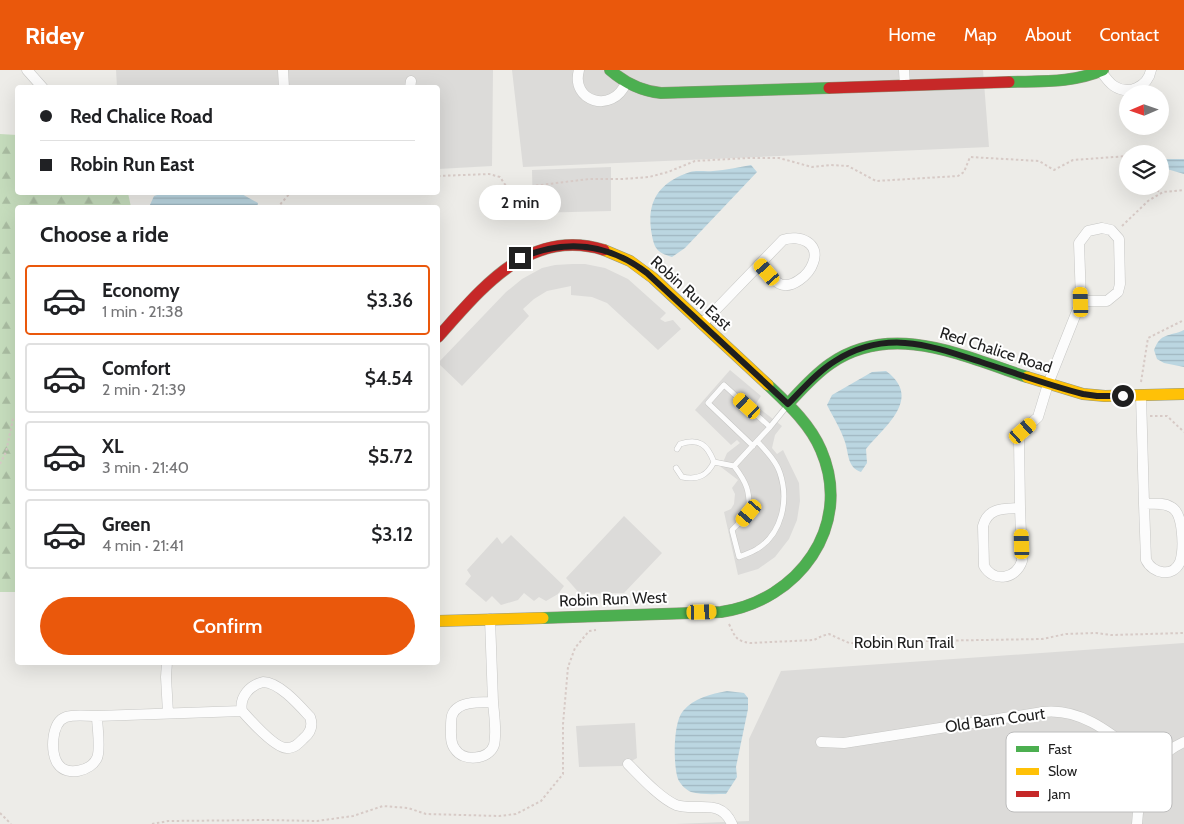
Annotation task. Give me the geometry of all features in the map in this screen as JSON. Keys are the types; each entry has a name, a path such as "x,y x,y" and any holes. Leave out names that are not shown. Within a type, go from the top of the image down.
{"street":[{"path":"27,70 41,85"},
{"path":"283,70 284,85"},
{"path":"579,70 578,82 582,90 587,97 595,101 608,101 620,94 626,83"},
{"path":"610,70 626,83 645,91 662,93 1072,80 1102,71 1110,83 1123,90 1137,88 1144,84 1152,70"},
{"path":"904,70 904,86"},
{"path":"1020,508 996,510 989,514 984,521 984,566 995,576 1010,576 1021,566 1019,439 1023,431 1038,416 1048,384 1081,302 1079,243 1084,235 1097,228 1106,228 1115,233 1120,243 1120,284 1118,292 1107,301 1081,302"},
{"path":"702,324 761,265 783,240 791,237 804,239 813,248 814,262 811,268 797,282 786,285 778,283 761,265"},
{"name":"Robin Run East","path":"440,332 493,278 512,263 539,251 570,246 603,250 626,259 647,273 788,404"},
{"name":"Red Chalice Road","path":"788,404 816,376 836,360 859,350 889,343 929,346 1048,384 1090,395 1184,394"},
{"path":"1140,393 1146,560 1148,565 1156,571 1170,571 1178,565 1182,556 1181,521 1177,511 1170,506 1144,504"},
{"name":"Robin Run West","path":"440,621 726,611 755,604 782,590 796,577 814,553 826,526 830,501 830,481 820,448 805,422 788,404"},
{"path":"490,619 495,738 492,748 485,755 466,757 458,754 453,748 451,740 451,716 453,712 463,704 493,702"},
{"path":"167,665 168,713"},
{"path":"97,716 98,754 94,763 90,767 80,770 61,768 54,756 54,733 57,724 66,717 242,711 281,748 295,746 307,736 311,727 308,715 277,686 270,682 257,684 245,694 241,703 242,711"},
{"name":"Old Barn Court","path":"821,742 844,743 1043,712 1075,714 1094,723 1106,732"},
{"path":"1172,749 1184,742"},
{"path":"628,764 668,801 685,807 708,806 715,808 724,813 732,824"}],"lane":[{"path":"714,462 734,466 744,479 750,496 749,513 732,530 739,557 758,549 773,534 783,514 784,488 780,472 770,456 708,403 724,386 770,427"},
{"path":"734,466 770,427 788,404"},
{"path":"676,468 682,477 691,479 701,477 709,471 714,462 710,450 701,443 689,441 680,444 677,449"}],"path":[{"path":"440,176 489,174 500,177 508,189 589,179 650,177 695,161 779,158 812,167 848,166 876,181 958,176 964,172 970,157 1040,161 1054,170 1073,160 1119,157"},
{"path":"1169,192 1184,190"},
{"path":"280,205 288,195"},
{"path":"1115,233 1148,200 1157,195"},
{"path":"1184,320 1148,338 1140,393 1145,412 1149,416 1167,416 1184,432"},
{"path":"0,464 6,452 13,419 15,418"},
{"name":"Robin Run Trail","path":"728,622 736,638 741,642 750,643 814,640 830,634 849,643 894,645 924,641 1042,639 1066,634 1184,633"},
{"path":"152,824 168,821 317,821 353,816 383,806 408,808 426,814 499,816 516,814 541,801 563,774 563,724 568,667 575,648 589,631 598,628"},
{"path":"0,813 11,824"}],"shaded area":[{"path":"116,70 493,70 492,166 440,169 440,85 117,85"},
{"path":"512,70 983,70 989,147 523,167"},
{"path":"611,167 611,211 533,213 532,170"},
{"path":"585,264 605,268 628,279 666,313 660,319 665,322 673,320 681,329 658,350 607,303 592,297 571,295 571,286 547,291 523,309 529,316 462,386 440,365 440,361 506,292 522,279 542,268 555,265"},
{"path":"730,370 761,396 755,405 782,426 775,435 772,448 777,454 783,450 799,483 800,501 797,520 789,539 775,557 758,569 738,575 724,512 731,509 734,504 735,494 732,488 738,480 721,467 727,453 740,443 737,440 731,445 695,410"},
{"path":"624,516 662,553 624,593 580,594 566,578"},
{"path":"511,535 564,586 558,594 546,601 539,597 534,601 524,593 518,600 501,605 492,596 486,602 465,584 471,576 467,570 497,537 502,544"},
{"path":"1184,643 1184,824 675,824 749,821 749,739 781,671"},
{"path":"635,723 637,758 622,766 579,767 576,726"}],"green space":[{"path":"0,134 15,135 15,195 128,195 131,205 15,205 15,592 0,592"}],"water":[{"path":"1169,159 1184,159 1184,174 1169,170"},
{"path":"751,165 757,172 685,248 672,257 656,248 651,230 651,209 658,193 664,187 671,181 690,172 718,171"},
{"path":"244,195 258,203 258,205 150,205 154,196"},
{"path":"1184,330 1184,367 1164,363 1157,359 1154,350 1160,340"},
{"path":"886,371 897,381 901,391 901,401 897,412 866,449 867,463 861,472 853,467 849,460 843,437 827,405 832,395 872,372"},
{"path":"727,691 744,693 748,698 748,709 736,767 737,777 726,794 691,792 680,783 676,773 675,744 677,724 683,711 692,703 709,695"}],"traffic: fast":[{"path":"610,70 634,86 661,93 829,88"},
{"path":"1009,82 1069,79 1103,70"},
{"path":"788,404 813,378 830,364 854,351 878,345 928,346 953,352 1027,377"},
{"path":"543,618 721,612 749,605 774,593 795,576 812,555 824,532 830,506 829,478 821,450 811,432 798,415 768,385"}],"traffic: slow":[{"path":"604,250 630,261 653,278 768,385"},
{"path":"1027,377 1083,394 1105,396 1184,394"},
{"path":"440,621 543,618"}],"traffic: jam":[{"path":"829,88 1009,82"},
{"path":"440,335 490,282 509,266 530,254 553,247 577,245 604,250"}],"route":[{"path":"520,258 548,248 574,246 603,250 626,259 647,273 788,404 816,376 836,360 869,346 899,342 929,346 1074,392 1097,396 1123,396"}]}
